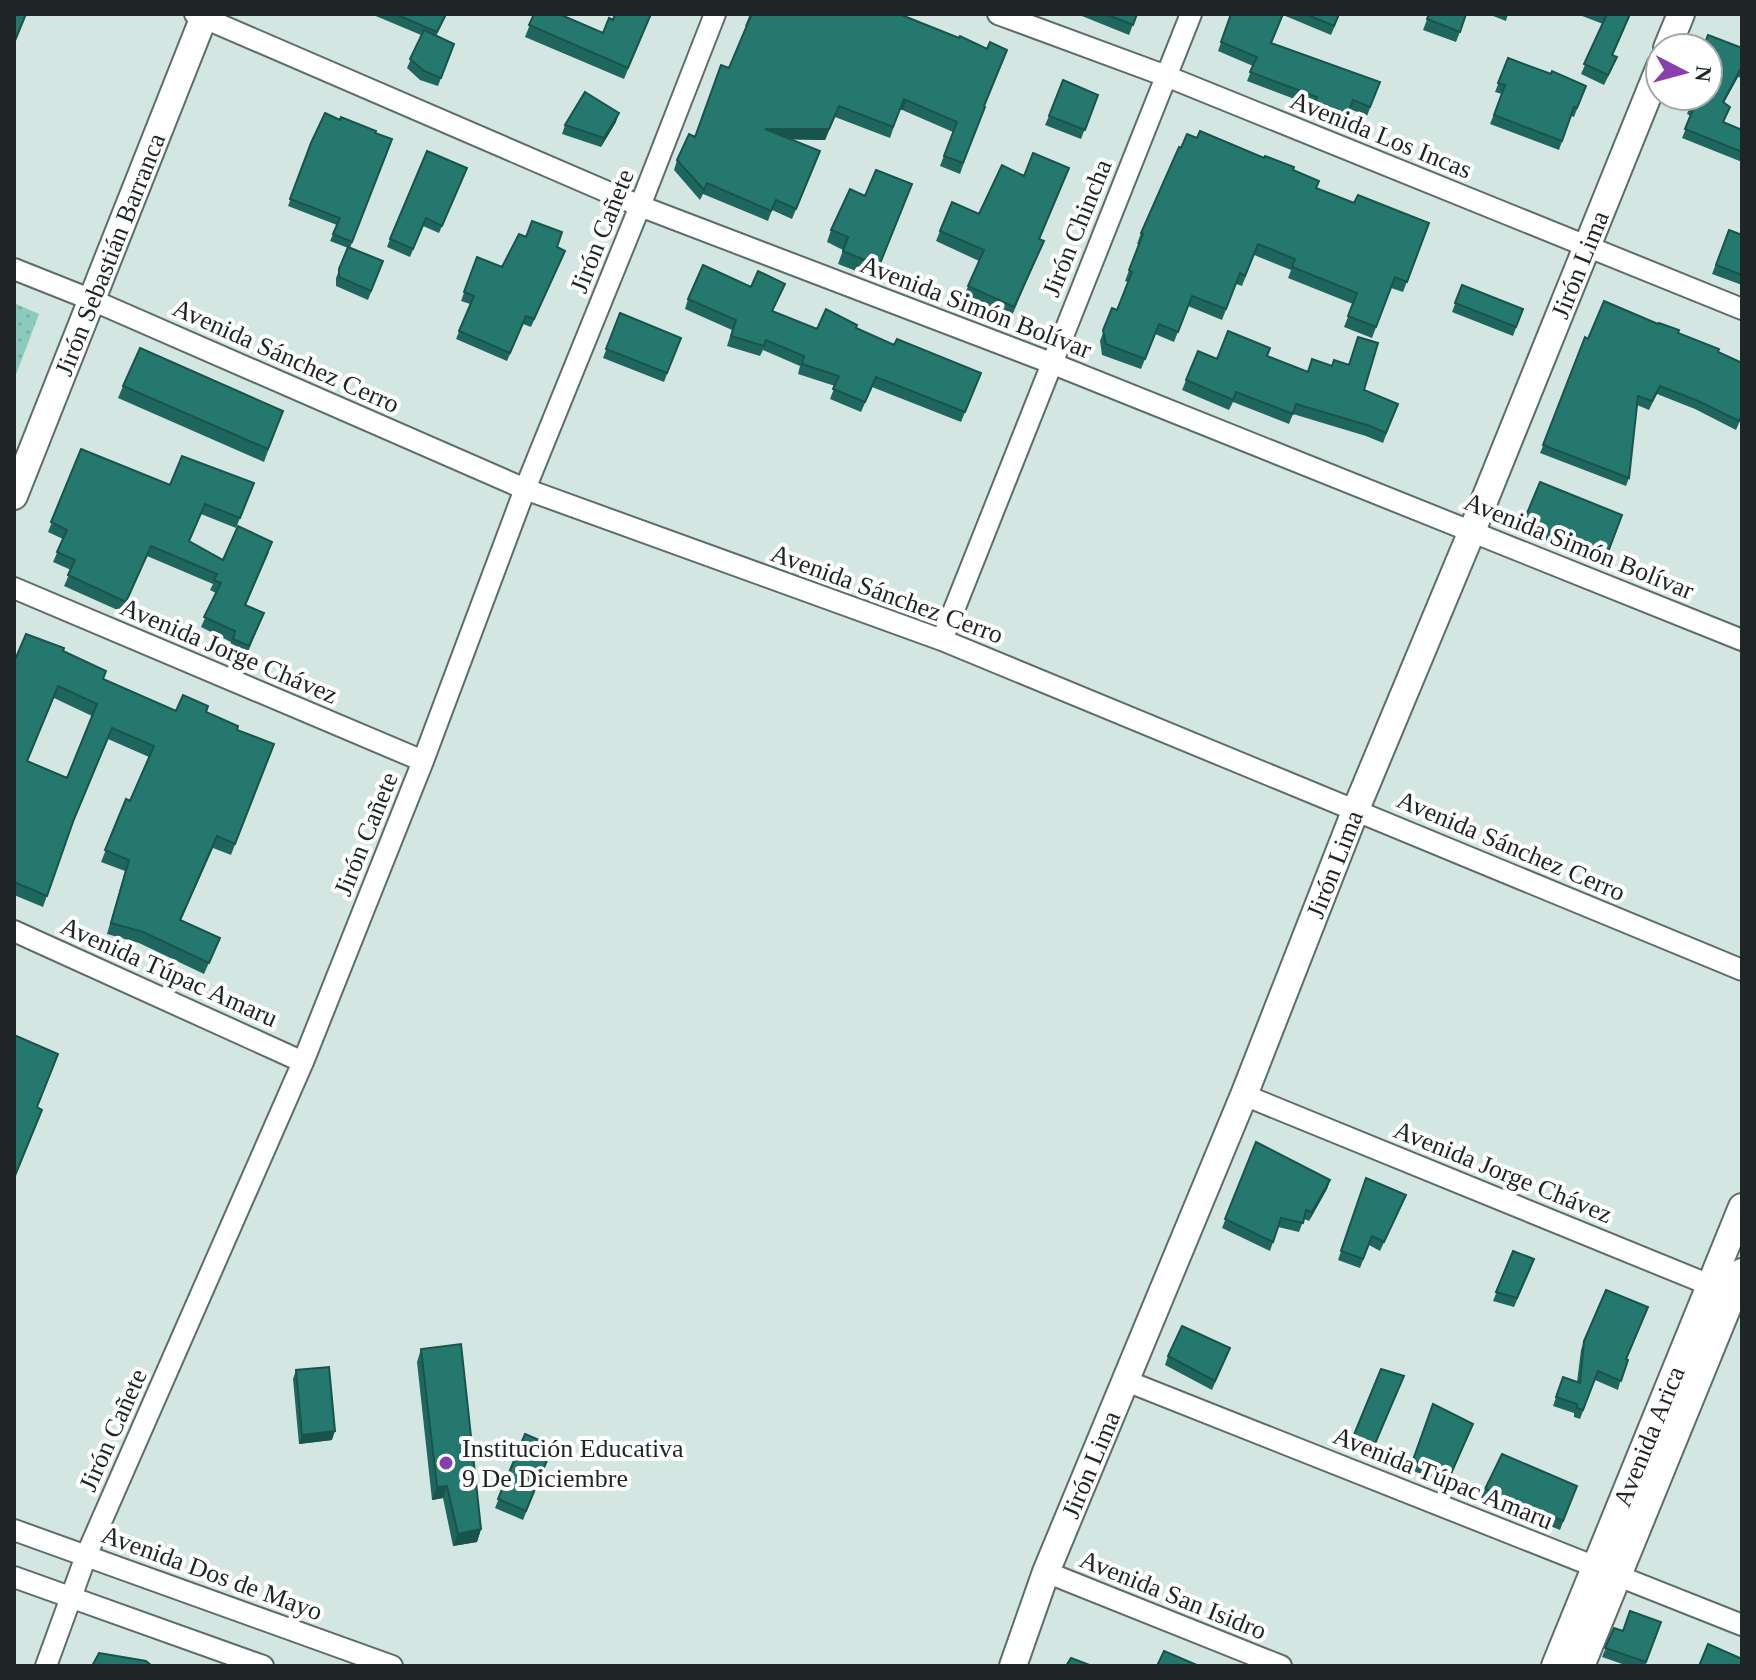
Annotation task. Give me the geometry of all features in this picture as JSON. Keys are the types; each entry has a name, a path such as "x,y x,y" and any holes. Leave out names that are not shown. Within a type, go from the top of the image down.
{"street":[{"name":"Jirón Cañete","path":"46,1666 86,1556 303,1062 423,761 525,489 715,14"},
{"name":"Avenida Los Incas","path":"998,14 1166,76 1742,309"},
{"name":"Jirón Chincha","path":"942,640 1191,14"},
{"name":"Avenida Simón Bolívar","path":"201,15 640,206 1051,363 1742,640"},
{"name":"Jirón Sebastián Barranca","path":"14,496 201,15"},
{"name":"Jirón Lima","path":"1013,1666 1046,1572 1244,1095 1356,809 1644,106"},
{"name":"Avenida Sánchez Cerro","path":"14,269 525,489 942,640 1742,970"},
{"name":"Avenida Jorge Chávez","path":"14,588 423,761"},
{"name":"Avenida Túpac Amaru","path":"14,931 303,1062"},
{"name":"Avenida Jorge Chávez","path":"1244,1095 1732,1288"},
{"name":"Avenida Arica","path":"1555,1666 1606,1571 1732,1288 1742,1207"},
{"name":"Avenida Túpac Amaru","path":"1124,1380 1742,1625"},
{"name":"Avenida Dos de Mayo","path":"14,1530 392,1666"},
{"name":"Avenida Arica","path":"1581,1666 1606,1571"},
{"name":"Avenida San Isidro","path":"1046,1572 1281,1666"},
{"path":"14,1577 263,1666"}],"green space":[{"path":"14,303 39,314 14,380"}],"building":[{"path":"14,14 26,14 14,43"},
{"path":"395,14 446,14 437,32"},
{"path":"534,14 559,14 603,33 609,18 613,20 615,14 651,14 628,68 529,25"},
{"path":"750,14 899,14 987,49 990,42 1007,50 963,163 944,156 957,122 904,99 893,127 839,106 829,129 765,129 820,151 796,209 776,200 771,211 707,183 704,190 677,160 689,134 695,137 721,65 729,68"},
{"path":"1105,14 1137,14 1133,25"},
{"path":"1231,14 1283,14 1271,43 1380,82 1370,107 1353,100 1348,114 1315,101 1317,97 1250,72 1257,57 1221,42"},
{"path":"1305,14 1339,14 1334,26"},
{"path":"1429,14 1466,14 1460,32 1427,19"},
{"path":"1607,14 1630,14 1612,55 1617,57 1608,75 1584,64"},
{"path":"424,30 454,44 441,78 424,71 410,59"},
{"path":"1724,41 1742,48 1741,68 1724,100"},
{"path":"1508,58 1551,74 1552,71 1586,86 1577,108 1574,107 1562,141 1494,115 1505,85 1498,83"},
{"path":"1063,80 1098,95 1085,130 1049,116"},
{"path":"585,92 619,113 604,138 565,125"},
{"path":"1724,103 1730,107 1723,122 1742,130 1742,152 1685,129 1692,112 1724,112"},
{"path":"325,113 392,139 352,242 333,234 340,218 290,199"},
{"path":"1200,131 1294,167 1293,170 1319,181 1316,188 1354,203 1358,195 1429,223 1407,282 1395,277 1376,327 1348,316 1357,293 1292,267 1295,259 1258,244 1245,276 1240,273 1226,309 1192,296 1178,332 1159,324 1145,359 1106,344 1103,330 1112,308 1117,310 1132,272 1129,270 1141,233 1179,147 1187,134 1197,138"},
{"path":"427,151 467,168 442,226 426,218 413,249 390,239"},
{"path":"1033,153 1069,168 1039,239 1044,241 1014,307 968,286 984,250 940,231 952,202 979,214 1002,165 1024,176"},
{"path":"876,170 912,184 879,266 843,251 848,237 831,230 850,189 865,196"},
{"path":"532,221 562,232 557,247 565,251 534,319 526,316 510,353 459,331 474,296 464,292 477,257 502,267 519,234 526,237"},
{"path":"1729,230 1742,235 1742,275 1716,265"},
{"path":"348,247 383,261 371,291 339,277"},
{"path":"703,265 751,287 758,271 785,284 772,311 817,329 826,309 857,325 856,328 894,345 897,339 981,373 965,412 876,377 865,402 833,389 839,376 802,364 804,356 766,340 764,346 731,336 736,320 688,299"},
{"path":"1462,285 1523,309 1516,327 1455,303"},
{"path":"1604,301 1679,330 1678,333 1719,349 1718,352 1742,363 1742,415 1739,421 1660,386 1652,401 1638,396 1629,478 1543,445 1585,337 1588,339"},
{"path":"620,313 681,338 667,373 606,349"},
{"path":"1228,331 1270,348 1267,356 1308,372 1312,359 1332,366 1334,360 1349,365 1358,337 1378,343 1364,390 1398,404 1386,433 1296,404 1293,414 1236,392 1233,400 1186,380 1198,351 1217,359"},
{"path":"140,348 283,411 268,449 123,386"},
{"path":"81,449 170,485 182,456 254,483 240,518 205,504 189,541 223,560 238,526 272,542 245,605 264,613 249,646 233,639 235,631 204,617 221,583 214,580 217,574 151,546 126,602 68,575 75,560 57,552 67,530 51,522"},
{"path":"1540,482 1622,515 1608,552 1542,529 1525,518"},
{"path":"26,634 64,648 63,651 106,671 103,679 176,711 183,695 208,706 206,712 238,726 237,730 274,744 235,844 217,836 180,920 220,938 209,963 143,932 111,923 129,860 105,850 126,799 130,801 154,746 112,728 74,819 47,896 14,882 14,662","holes":["58,686 97,704 67,778 27,761"]},
{"path":"14,1035 58,1054 37,1107 42,1110 14,1178"},
{"path":"1256,1142 1330,1180 1312,1212 1306,1210 1303,1223 1281,1218 1273,1242 1225,1219"},
{"path":"1366,1178 1406,1195 1384,1242 1372,1236 1363,1259 1341,1251"},
{"path":"1513,1251 1534,1259 1517,1298 1496,1292"},
{"path":"1606,1290 1648,1307 1626,1359 1621,1381 1598,1371 1583,1410 1577,1408 1577,1404 1556,1397 1563,1377 1580,1383 1584,1341"},
{"path":"1182,1326 1230,1348 1215,1381 1168,1356"},
{"path":"461,1344 481,1529 458,1534 447,1486 437,1487 421,1349"},
{"path":"329,1367 335,1431 302,1435 296,1370"},
{"path":"1381,1369 1404,1376 1374,1446 1353,1437"},
{"path":"1433,1404 1473,1424 1450,1476 1413,1460"},
{"path":"525,1434 553,1446 526,1511 498,1499"},
{"path":"1502,1454 1577,1486 1563,1521 1485,1489"},
{"path":"1630,1611 1661,1622 1646,1662 1605,1648 1614,1628 1623,1631"},
{"path":"1708,1644 1742,1659 1742,1666 1699,1666"},
{"path":"1164,1651 1199,1666 1157,1666"},
{"path":"99,1653 146,1661 152,1666 92,1666"},
{"path":"1071,1658 1092,1666 1066,1666"}],"place":[{"name":"Institución Educativa 9 De Diciembre","path":"446,1463"}]}
